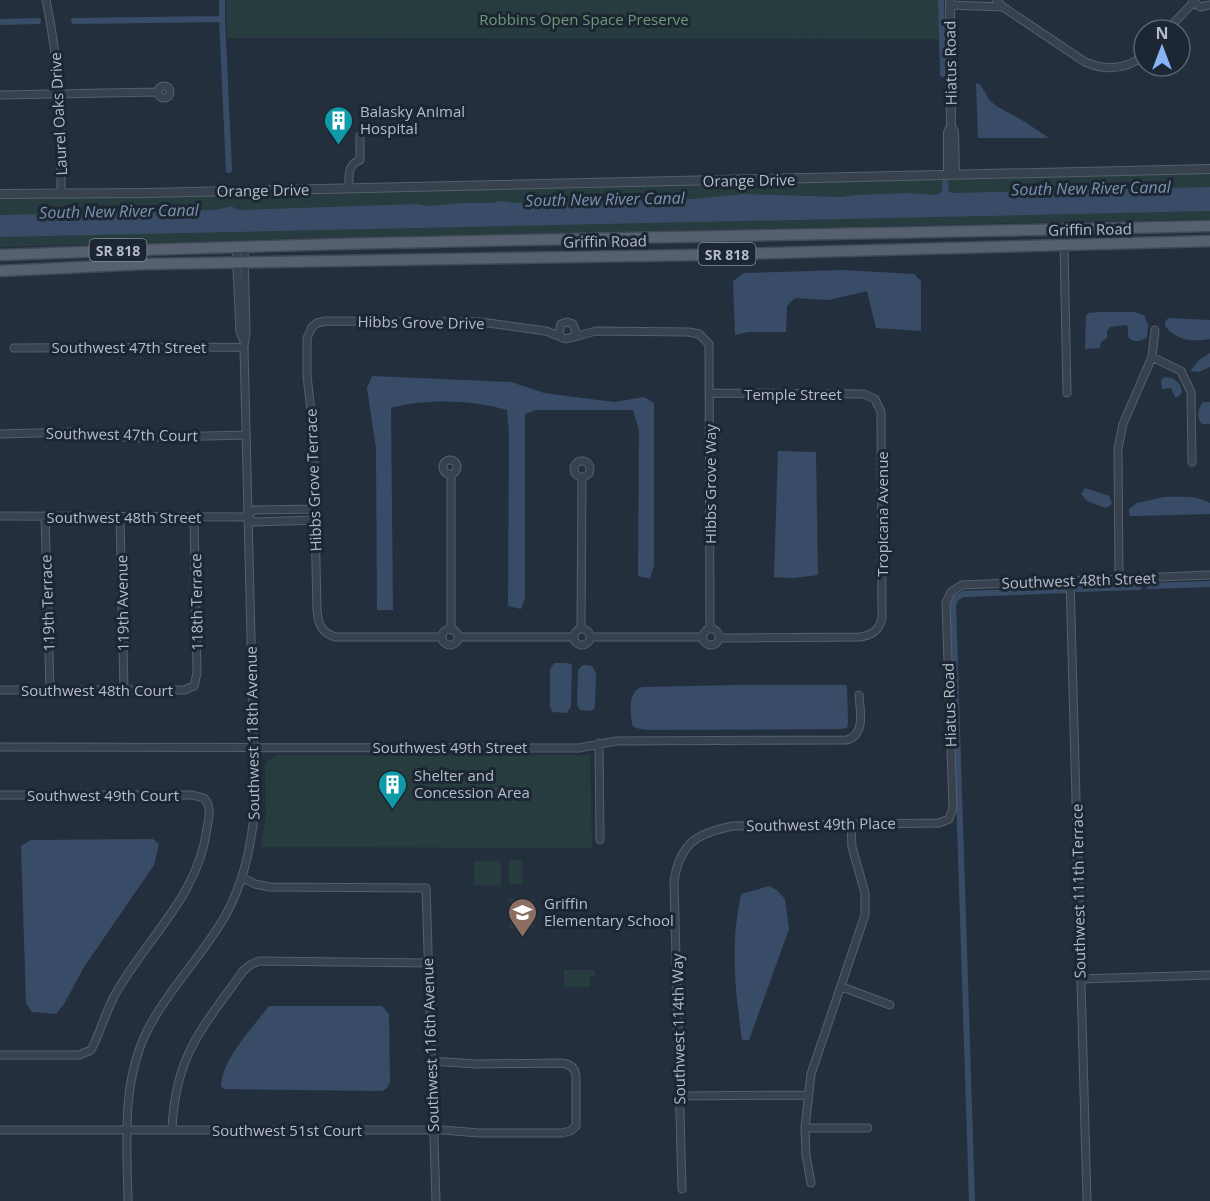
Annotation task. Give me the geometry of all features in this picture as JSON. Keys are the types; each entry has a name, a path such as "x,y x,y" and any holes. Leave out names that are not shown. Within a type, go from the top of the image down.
{"main road":[{"name":"Griffin Road","path":"0,255 240,247 1210,226"},
{"path":"927,248 938,239 940,231"},
{"path":"951,248 953,239 959,231"},
{"name":"Griffin Road","path":"0,272 146,264 1210,241"}],"street":[{"name":"Laurel Oaks Drive","path":"46,0 55,42 60,94 62,193"},
{"path":"996,0 1085,62 1107,69 1132,63"},
{"path":"1178,18 1193,1 1200,7 1210,5"},
{"path":"950,3 1003,7"},
{"name":"Hiatus Road","path":"950,3 951,126 948,133 952,174"},
{"path":"0,95 158,92"},
{"path":"349,188 351,167 353,163 360,160 360,136"},
{"name":"Orange Drive","path":"0,194 1210,169"},
{"path":"1064,245 1067,393"},
{"name":"Southwest 118th Avenue","path":"128,1201 126,1130 132,1078 147,1031 224,918 243,878 254,818 245,435 244,344 246,332 240,247"},
{"name":"Hibbs Grove Drive","path":"312,327 326,321 481,322 532,328 562,338"},
{"path":"569,322 596,331 566,339 562,338 558,330 562,323 569,322"},
{"name":"Hibbs Grove Drive","path":"532,328 551,327 562,323"},
{"path":"573,324 576,332 573,338"},
{"name":"Hibbs Grove Terrace","path":"312,327 307,338 307,365 312,416 319,626 324,632 335,637 442,637"},
{"path":"1119,578 1118,448 1123,424 1152,357 1155,330"},
{"name":"Hibbs Grove Way","path":"596,331 689,332 699,334 706,339 710,348 710,629"},
{"name":"Southwest 47th Street","path":"14,348 244,344"},
{"path":"1152,357 1181,371 1191,392 1192,462"},
{"name":"Temple Street","path":"710,393 864,394 875,399"},
{"name":"Tropicana Avenue","path":"719,638 860,637 868,636 877,630 882,618 881,412 875,399"},
{"name":"Southwest 47th Court","path":"0,434 74,432 133,438 245,435"},
{"path":"451,475 451,630"},
{"path":"581,629 582,477"},
{"name":"Southwest 48th Street","path":"247,517 254,510 315,508"},
{"name":"Southwest 48th Street","path":"0,516 247,517 254,522 315,520"},
{"name":"119th Terrace","path":"45,516 50,689"},
{"name":"119th Avenue","path":"120,517 124,690"},
{"name":"118th Terrace","path":"194,517 197,673 194,686"},
{"name":"Southwest 48th Street","path":"951,592 962,585 1210,575"},
{"name":"Southwest 111th Terrace","path":"1070,580 1087,1201"},
{"name":"Hiatus Road","path":"949,819 953,808 946,603 951,592"},
{"path":"581,629 574,637 577,644 587,644 590,637"},
{"path":"581,629 586,631 590,637"},
{"path":"710,629 717,632 719,638 717,643 709,646 704,643 702,637 710,629"},
{"path":"451,630 455,631 458,637 456,643 451,645 444,642 442,637 444,633 451,630"},
{"path":"458,637 574,637"},
{"path":"590,637 702,637"},
{"name":"Southwest 48th Court","path":"0,690 184,690 194,686"},
{"name":"Southwest 49th Street","path":"0,747 579,748 616,741 847,740 854,738 861,725 859,695"},
{"path":"598,743 600,840"},
{"name":"Southwest 49th Court","path":"0,795 192,795 205,800 209,808 206,836 192,880 173,912 118,990 105,1014 93,1047 88,1052 79,1055 0,1055"},
{"name":"Southwest 49th Place","path":"693,839 713,830 733,826 939,823 949,819"},
{"path":"811,1183 806,1128 811,1074 865,915 865,893 852,847 851,823"},
{"name":"Southwest 114th Way","path":"682,1189 674,881 676,864 693,839"},
{"name":"Southwest 116th Avenue","path":"243,878 255,884 270,887 426,888 436,1201"},
{"path":"172,1130 177,1085 192,1044 243,971 250,965 259,962 428,963"},
{"path":"1080,979 1210,975"},
{"path":"842,987 890,1005"},
{"name":"Southwest 51st Court","path":"0,1130 432,1130 479,1133 562,1133 573,1129 577,1120 575,1073 572,1067 562,1064 476,1064 431,1061"},
{"path":"680,1096 808,1095"},
{"path":"806,1128 868,1128"}],"green space":[{"name":"Robbins Open Space Preserve","path":"226,0 941,0 942,39 227,38"},
{"path":"1210,172 1210,219 0,247 0,199"},
{"path":"275,755 590,755 592,848 261,847 266,815 265,764"},
{"path":"509,860 522,860 523,884 509,884"},
{"path":"474,861 501,861 501,885 474,885"},
{"path":"533,898 534,928 510,929 509,899"},
{"path":"564,970 595,970 595,976 590,976 590,987 564,987"}],"water":[{"path":"976,83 980,84 990,101 1049,138 978,138"},
{"path":"1210,187 1210,211 0,237 0,215 216,210 232,206 242,210 417,204 429,206 501,201 515,203 628,201 694,199 743,194 840,197 910,193 936,195 943,191 943,188 948,188 949,192 955,193"},
{"path":"844,270 914,274 921,281 921,331 876,328 867,291 829,300 795,298 787,306 786,332 749,332 735,335 733,281 744,273"},
{"path":"1134,312 1144,315 1148,325 1147,337 1135,341 1128,337 1126,325 1110,327 1107,331 1107,338 1101,342 1100,348 1085,349 1086,316 1088,313"},
{"path":"1169,318 1210,320 1210,339 1191,340 1175,335 1165,326 1165,321"},
{"path":"1210,353 1210,367 1199,372 1190,371 1199,360"},
{"path":"372,376 511,382 544,393 615,402 644,397 654,403 654,565 650,579 638,576 639,430 633,410 536,410 525,414 525,598 521,609 508,606 509,434 507,410 465,402 418,403 391,408 393,610 377,610 376,448 367,388"},
{"path":"1164,377 1172,378 1180,384 1182,392 1178,397 1175,397 1171,388 1162,389 1161,380"},
{"path":"1203,402 1210,402 1210,424 1202,424 1198,416"},
{"path":"778,451 816,452 818,575 793,578 774,577"},
{"path":"1085,488 1109,496 1112,504 1106,508 1087,501 1081,494"},
{"path":"1164,497 1205,500 1210,503 1210,514 1130,516 1129,509 1137,503"},
{"path":"554,663 572,665 571,706 567,713 553,712 550,707 550,669"},
{"path":"583,665 592,666 596,673 595,705 590,711 580,710 577,705 578,670"},
{"path":"846,685 847,728 646,730 632,725 632,698 637,689 642,687"},
{"path":"153,839 159,844 154,865 84,967 64,1004 56,1014 32,1012 26,1003 21,846 31,840"},
{"path":"769,886 777,890 785,899 789,929 749,1040 742,1040 735,967 736,932 741,894"},
{"path":"269,1006 382,1006 389,1014 390,1082 387,1088 382,1091 224,1089 221,1086 223,1076 232,1054"}],"waterway":[{"path":"222,0 222,19"},
{"path":"941,0 943,74"},
{"path":"74,21 222,19 229,170"},
{"path":"0,22 38,21"},
{"path":"945,183 945,195"},
{"path":"1149,586 1210,584"},
{"path":"1077,589 1139,587"},
{"path":"972,1201 953,605 956,598 963,594 1067,590"}],"place":[{"name":"Balasky Animal Hospital","path":"339,146"},
{"name":"Shelter and Concession Area","path":"393,810"},
{"name":"Griffin Elementary School","path":"523,938"}],"water label":[{"name":"South New River Canal","path":"1091,188"},
{"name":"South New River Canal","path":"605,199"},
{"name":"South New River Canal","path":"119,211"}]}
